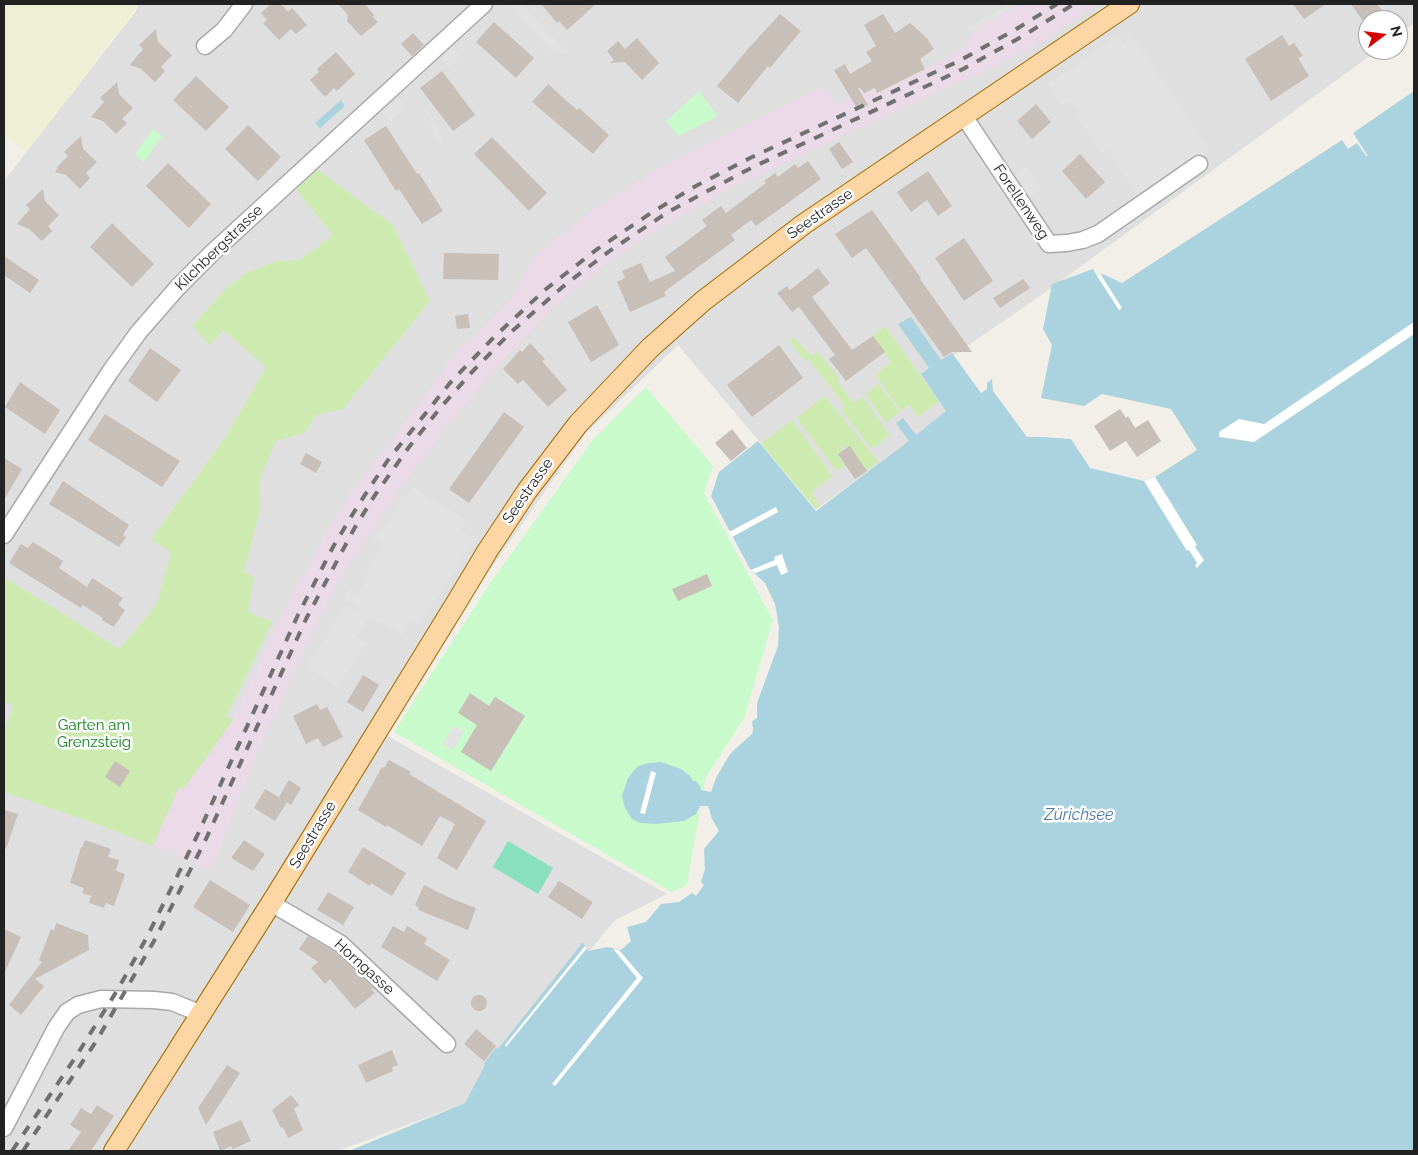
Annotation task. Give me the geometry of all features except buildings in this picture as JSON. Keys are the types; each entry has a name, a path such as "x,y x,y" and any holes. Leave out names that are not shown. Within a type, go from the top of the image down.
{"main road":[{"name":"Seestrasse","path":"114,1151 202,1014 488,550 527,491 578,424 650,348 716,290 804,224 1129,4"}],"street":[{"path":"204,46 224,30 244,4"},
{"name":"Kilchbergstrasse","path":"4,535 110,372 138,333 178,286 212,252 484,4"},
{"name":"Forellenweg","path":"963,115 1049,244 1083,240 1098,234 1199,164"},
{"name":"Horngasse","path":"271,903 342,944 447,1044"},
{"path":"4,1128 56,1028 67,1012 78,1004 100,1000 154,1000 172,1002 202,1014"}],"shaded area":[{"path":"139,4 1414,4 1414,23 1408,28 1408,10 1358,10 1358,60 1364,60 1040,296 925,375 951,414 816,509 678,345 586,433 442,638 384,734 667,894 615,920 465,1103 338,1151 4,1151 4,181 136,11"},
{"path":"508,4 523,4 568,53 552,52"},
{"path":"1009,4 1019,4 971,32 968,27"},
{"path":"1020,4 1099,4 1034,48 735,186 690,211 646,236 608,262 551,309 499,365 445,429 406,480 339,580 298,663 251,767 220,847 207,871 175,854 153,846 179,787 183,789 233,720 276,627 326,532 351,492 455,353 513,298 535,255 595,208 669,162 823,87 835,104 875,88 878,93 968,45 967,38 972,32"},
{"path":"1131,32 1210,151 1139,199 1106,150 1101,153 1074,114 1079,110 1073,102 1060,104 1047,84 1118,35 1124,43"},
{"path":"453,48 463,57 449,69 441,59"},
{"path":"398,98 407,107 390,122 382,112"},
{"path":"426,105 444,142 439,144 423,108"},
{"path":"1026,166 1042,190 1031,198 1014,175"},
{"path":"413,487 467,520 461,530 475,539 420,625 410,619 402,635 370,617 357,636 367,643 338,688 307,668 345,604 355,610 357,608 344,598 349,589 358,594 366,582 362,579 382,545 373,539"},
{"path":"454,726 464,732 452,750 442,744"}],"green space":[{"path":"4,4 138,4 26,152 4,135"},
{"path":"699,91 718,116 678,136 666,121"},
{"path":"153,129 162,136 143,163 135,154"},
{"name":"Garten am Grenzsteig","path":"318,170 393,225 430,301 343,409 316,415 304,433 276,441 259,480 260,510 244,572 254,577 248,612 272,622 227,716 233,720 183,790 179,787 153,846 4,792 4,735 13,705 4,702 4,577 119,649 157,604 171,553 151,539 225,438 266,367 223,330 210,345 192,326 224,290 244,274 276,261 300,260 333,235 296,189"},
{"path":"885,326 939,401 918,417 909,404 901,411 875,375 891,362 873,336"},
{"path":"793,337 811,356 818,351 840,380 838,382 853,403 862,397 890,435 872,449 841,409 845,406 808,359 805,361 789,341"},
{"path":"878,384 900,412 886,423 865,394"},
{"path":"646,387 713,466 704,493 773,620 744,718 705,779 687,885 672,892 394,732 489,585 592,441"},
{"path":"825,396 878,461 867,471 842,445 840,447 843,451 838,455 846,466 837,471 796,418"},
{"path":"792,420 833,476 815,490 813,494 820,506 816,509 761,444"},
{"path":"508,841 553,868 538,894 493,867"}],"water":[{"name":"Zürichsee","path":"1414,91 1414,1151 349,1151 465,1103 485,1065 484,1063 496,1048 498,1049 583,942 588,951 607,947 621,950 631,941 627,927 646,922 661,904 679,902 692,893 696,896 704,885 701,882 705,869 704,849 719,831 712,819 708,806 700,806 696,814 684,821 656,824 640,823 632,819 625,808 622,796 628,778 638,766 661,762 681,769 693,781 696,781 701,790 711,792 716,778 727,759 752,734 752,721 757,718 757,703 778,646 779,627 775,604 765,583 750,569 711,496 719,472 758,441 816,511 909,441 896,423 903,418 916,435 946,411 921,374 929,368 898,324 911,317 941,360 952,353 981,393 987,389 987,383 992,379 993,391 1027,437 1071,439 1090,468 1144,481 1155,477 1197,450 1171,409 1102,394 1084,406 1041,398 1052,345 1043,329 1052,284 1093,269 1097,276 1103,274 1122,283 1342,140 1348,149 1357,143 1366,156 1368,156 1353,133"},
{"path":"341,100 345,106 320,128 315,123"}],"pier":[{"path":"1101,275 1122,308 1119,310 1097,276"},
{"path":"1414,322 1414,334 1254,442 1220,437 1219,432 1239,419 1264,424"},
{"path":"1155,477 1197,545 1195,547 1204,560 1197,568 1195,566 1197,563 1189,550 1187,551 1144,481"},
{"path":"776,507 778,512 732,537 729,532"},
{"path":"782,554 788,572 781,575 777,565 755,573 751,570 775,560 774,557"},
{"path":"651,771 656,773 645,814 640,813"},
{"path":"585,946 587,948 506,1047 505,1045"},
{"path":"614,949 619,950 643,978 555,1086 552,1084 637,978"}],"railway":[{"path":"12,1151 75,1058 118,989 147,937 197,836 298,615 333,547 388,460 450,383 494,337 546,289 596,250 651,213 694,187 750,158 959,61 1057,4"},
{"path":"23,1151 97,1040 154,941 206,839 306,619 354,529 409,447 471,373 511,332 566,284 611,250 668,212 753,167 963,69 1023,36 1074,4"}]}
